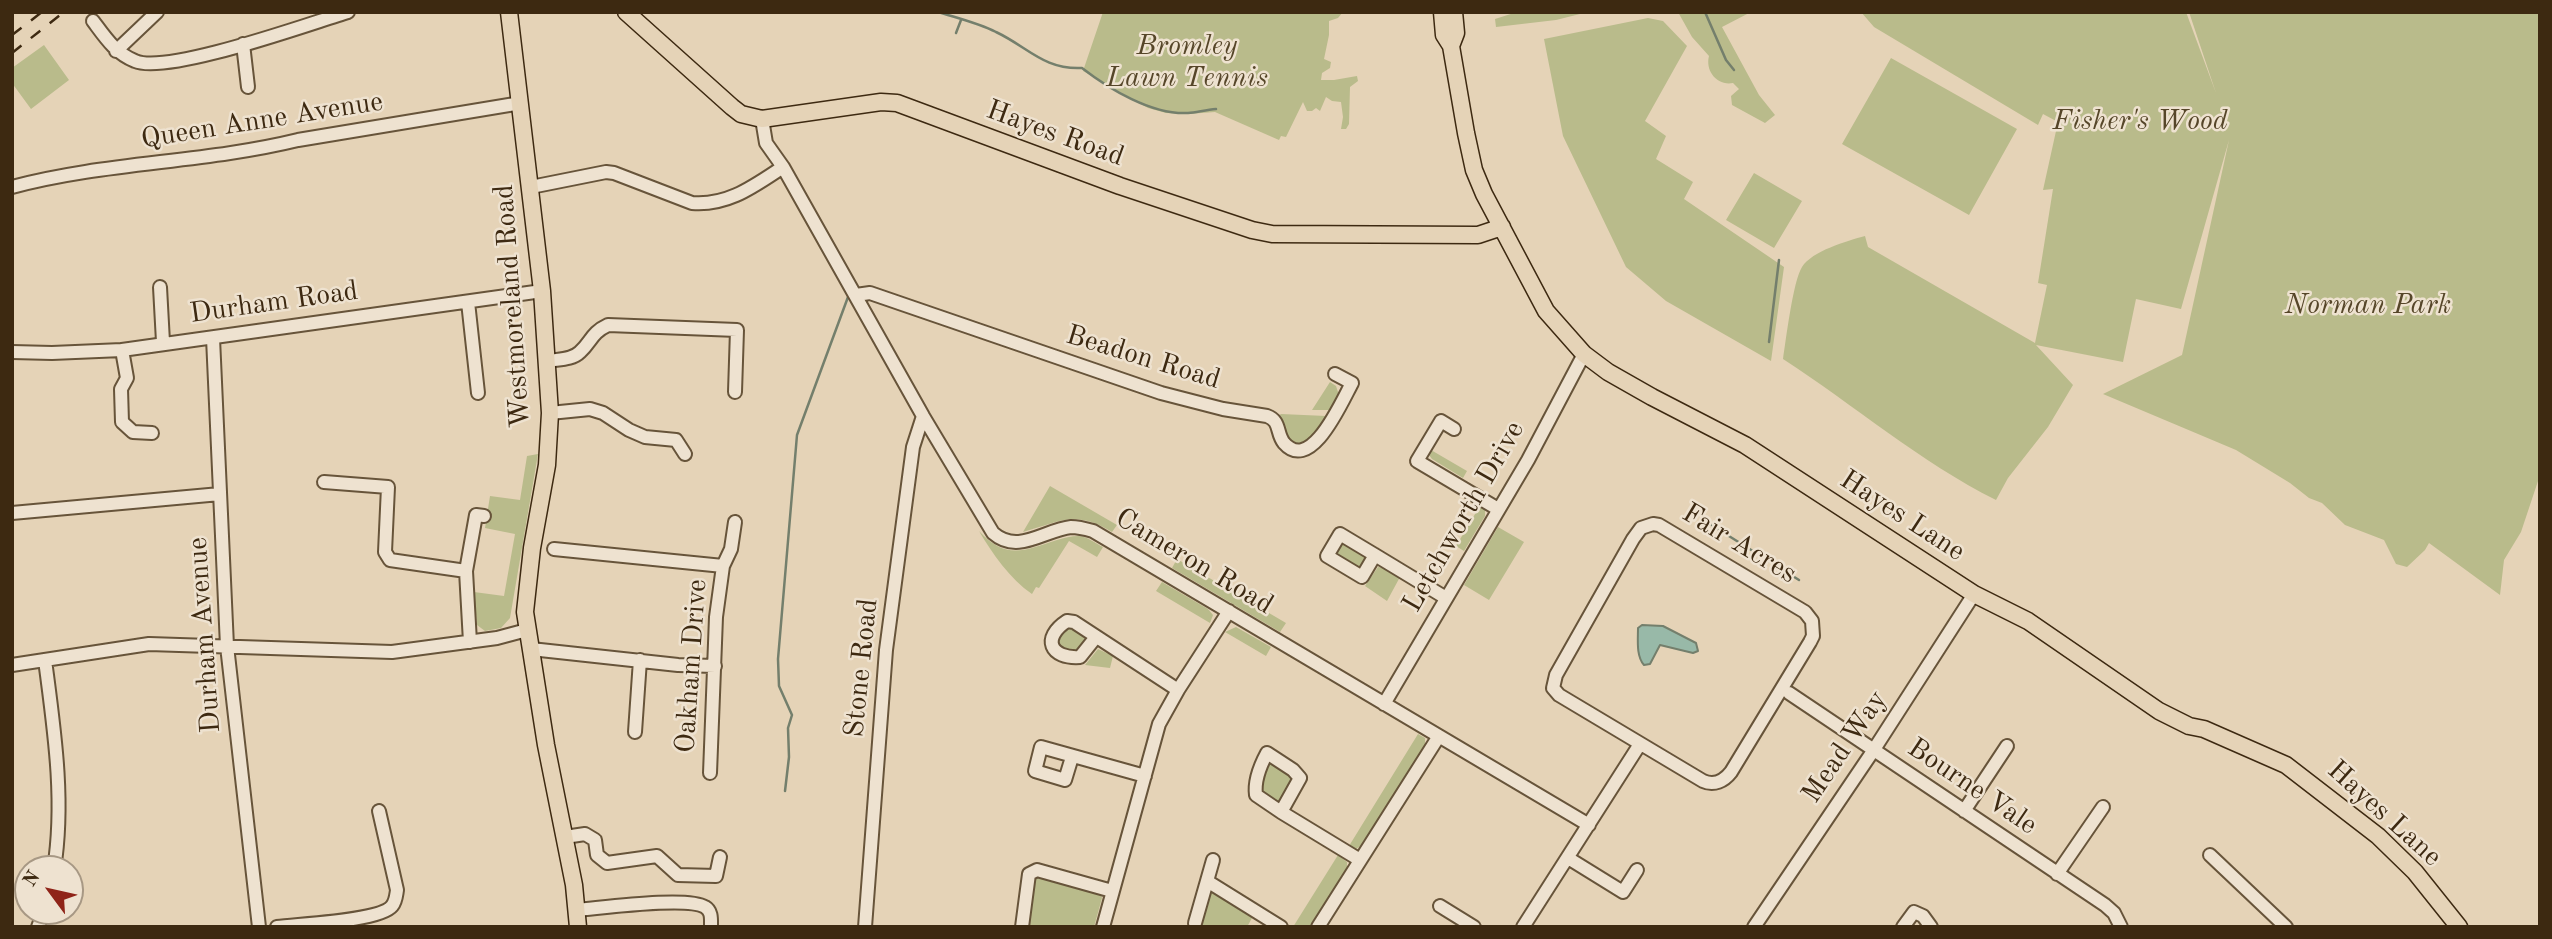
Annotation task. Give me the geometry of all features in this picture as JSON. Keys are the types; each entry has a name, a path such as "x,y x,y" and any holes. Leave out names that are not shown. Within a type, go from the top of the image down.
{"main road":[{"name":"Westmoreland Road","path":"509,12 542,291 550,413 547,465 526,600 527,630 579,927"},
{"path":"626,12 732,107 741,114 762,119"},
{"name":"Hayes Lane","path":"1441,12 1444,35 1451,46 1474,170 1546,311 1584,354 1608,372 1652,397 1745,445 1974,593 2028,621 2160,711 2189,726 2204,729 2286,765 2378,836 2415,872 2459,927"},
{"name":"Hayes Lane","path":"1451,46 1456,33 1454,12"},
{"name":"Hayes Road","path":"762,119 881,102 897,103 1120,186 1252,230 1272,234 1478,235 1502,227"}],"street":[{"path":"116,51 157,12"},
{"path":"93,21 116,51 137,62 161,63 220,51 348,12"},
{"path":"243,44 248,87"},
{"name":"Queen Anne Avenue","path":"12,187 63,174 264,149 298,140 521,103"},
{"name":"Cameron Road","path":"762,119 766,143 783,167 923,416 989,528 998,537 1026,542 1069,527 1093,531 1589,825"},
{"path":"531,187 606,172 692,203 705,204 737,196 783,167"},
{"path":"160,287 163,342"},
{"name":"Durham Road","path":"12,352 52,354 122,349 542,291"},
{"name":"Beadon Road","path":"856,295 870,293 1161,393 1223,409 1267,416 1277,424 1282,440 1293,449 1308,449 1316,443 1352,383 1335,374"},
{"path":"468,302 478,393"},
{"path":"548,361 579,353 595,331 608,325 737,330 735,392"},
{"name":"Durham Avenue","path":"213,338 227,646 259,927"},
{"path":"122,349 127,379 121,389 122,422 133,432 152,433"},
{"name":"Letchworth Drive","path":"1384,704 1528,460 1584,354"},
{"path":"550,413 590,409 603,413 645,437 676,439 685,454"},
{"name":"Stone Road","path":"865,927 886,650 913,447 923,416"},
{"path":"1454,429 1441,421 1418,461 1499,509"},
{"path":"324,482 388,487 385,552 390,560 466,571"},
{"path":"12,513 220,494"},
{"path":"470,642 466,571 476,515 484,516"},
{"name":"Oakham Drive","path":"710,773 716,617 723,566 731,549 735,522"},
{"name":"Fair Acres","path":"1653,524 1659,525 1805,612 1812,621 1813,636 1724,780 1707,783 1640,744 1559,695 1553,684 1633,538 1641,528 1653,524"},
{"path":"554,549 723,566"},
{"path":"1375,555 1446,598"},
{"name":"Mead Way","path":"1754,927 1873,751 1974,593"},
{"path":"1103,927 1159,724 1228,611"},
{"path":"12,665 149,644 392,652 470,642 527,630"},
{"path":"1096,637 1178,690"},
{"path":"531,649 678,665 715,666"},
{"path":"45,660 57,760 59,837 56,855"},
{"path":"635,732 640,660"},
{"name":"Bourne Vale","path":"1789,693 2105,905 2114,913 2121,927"},
{"path":"1318,927 1438,736"},
{"path":"1523,927 1640,744"},
{"path":"1964,811 2007,746"},
{"path":"1281,812 1300,778 1293,770 1262,750 1256,795 1281,812 1360,860"},
{"path":"1072,757 1145,776"},
{"path":"2057,874 2103,807"},
{"path":"278,927 371,916 392,907 397,890 379,811"},
{"path":"565,837 585,834 595,840 597,855 607,863 657,856 678,875 716,876 720,857"},
{"path":"2210,855 2286,927"},
{"path":"1568,858 1623,892 1637,870"},
{"path":"1195,923 1213,860"},
{"path":"1022,927 1029,874 1037,870 1112,891"},
{"path":"1207,881 1281,927"},
{"path":"577,910 684,902 708,909 711,927"},
{"path":"1440,906 1474,927"},
{"path":"1903,927 1914,912 1923,916 1931,927"}],"green space":[{"name":"Bromley Lawn Tennis","path":"1103,12 1343,12 1338,18 1329,21 1324,59 1331,62 1330,68 1322,73 1321,80 1357,76 1358,81 1350,87 1349,124 1346,129 1341,129 1341,102 1326,97 1320,111 1316,108 1307,111 1303,102 1286,137 1281,136 1279,140 1215,112 1166,113 1148,108 1083,71"},
{"path":"1517,12 1588,12 1556,20 1496,27 1495,19"},
{"path":"1678,12 1751,12 1722,27 1759,95 1775,115 1765,123 1732,105 1731,96 1739,89 1733,83 1717,80 1709,67 1709,56 1692,37"},
{"path":"1861,12 2186,12 2216,93 2189,12 2540,12 2540,475 2521,532 2504,560 2500,595 2429,543 2407,567 2396,564 2384,540 2345,525 2322,503 2309,498 2236,450 2103,394 2182,355 2229,140 2181,309 2136,299 2123,362 2036,345 2073,385 2048,427 2008,478 1996,500 1914,451 1783,359 1793,297 1802,267 1822,251 1865,236 1868,247 2035,343 2047,285 2038,283 2053,189 2043,190 2058,122 2043,114 2038,125 1874,27"},
{"path":"1648,18 1663,21 1687,46 1645,121 1666,136 1656,159 1693,182 1684,199 1784,267 1771,361 1666,301 1626,267 1563,136 1544,39"},
{"path":"44,45 69,80 31,109 12,83 12,68"},
{"path":"1891,58 2017,129 1969,215 1842,144"},
{"path":"1754,173 1802,201 1774,248 1726,220"},
{"path":"1330,382 1336,386 1339,395 1330,410 1312,410"},
{"path":"1281,414 1326,416 1310,439 1299,445 1286,436 1277,417"},
{"path":"1431,450 1467,471 1463,478 1432,459 1429,455"},
{"path":"538,454 510,618 501,628 485,631 477,625 474,592 504,596 515,534 485,528 490,496 520,500 527,456"},
{"path":"1050,486 1117,525 1112,532 1078,519 1059,521 1023,532"},
{"path":"1481,504 1485,508 1485,516 1464,551 1456,546"},
{"path":"1498,527 1524,542 1489,600 1464,585"},
{"path":"979,531 998,546 1007,549 1024,550 1079,536 1103,547 1097,557 1069,541 1039,588 1036,587 1032,594 1002,565"},
{"path":"1344,543 1364,555 1366,561 1361,568 1358,569 1336,555 1335,549"},
{"path":"1177,559 1286,623 1280,632 1172,568"},
{"path":"1378,567 1400,577 1387,601 1365,586"},
{"path":"1162,582 1208,609 1213,615 1210,623 1156,591"},
{"path":"1070,626 1086,637 1081,652 1062,651 1056,641 1064,629"},
{"path":"1236,627 1271,647 1266,656 1225,632"},
{"path":"1098,649 1113,656 1110,668 1085,665"},
{"path":"1418,734 1425,738 1425,745 1361,846 1356,849 1349,846"},
{"path":"1270,762 1294,777 1285,796 1279,801 1261,794 1264,768"},
{"path":"1338,855 1347,862 1347,868 1310,927 1293,927"},
{"path":"1037,876 1100,892 1102,898 1094,927 1029,927 1027,925 1033,880"},
{"path":"1218,892 1252,918 1247,927 1198,927 1208,894"}],"shaded area":[{"path":"1642,625 1663,626 1696,643 1698,651 1693,653 1660,645 1650,664 1644,665 1638,648 1638,628"}],"waterway":[{"path":"938,12 989,29 1057,65 1082,68 1118,92 1160,110 1188,113 1216,109"},
{"path":"1705,12 1726,60 1734,70"},
{"path":"956,33 961,20"},
{"path":"1769,342 1779,260"},
{"path":"785,791 789,757 788,728 792,715 779,686 778,659 797,435 848,297"},
{"path":"1705,521 1799,580"}],"railway":[{"path":"12,35 42,12"},
{"path":"12,53 64,12"}],"park label":[{"name":"Fisher's Wood","path":"2140,122"},
{"name":"Norman Park","path":"2368,306"}]}
